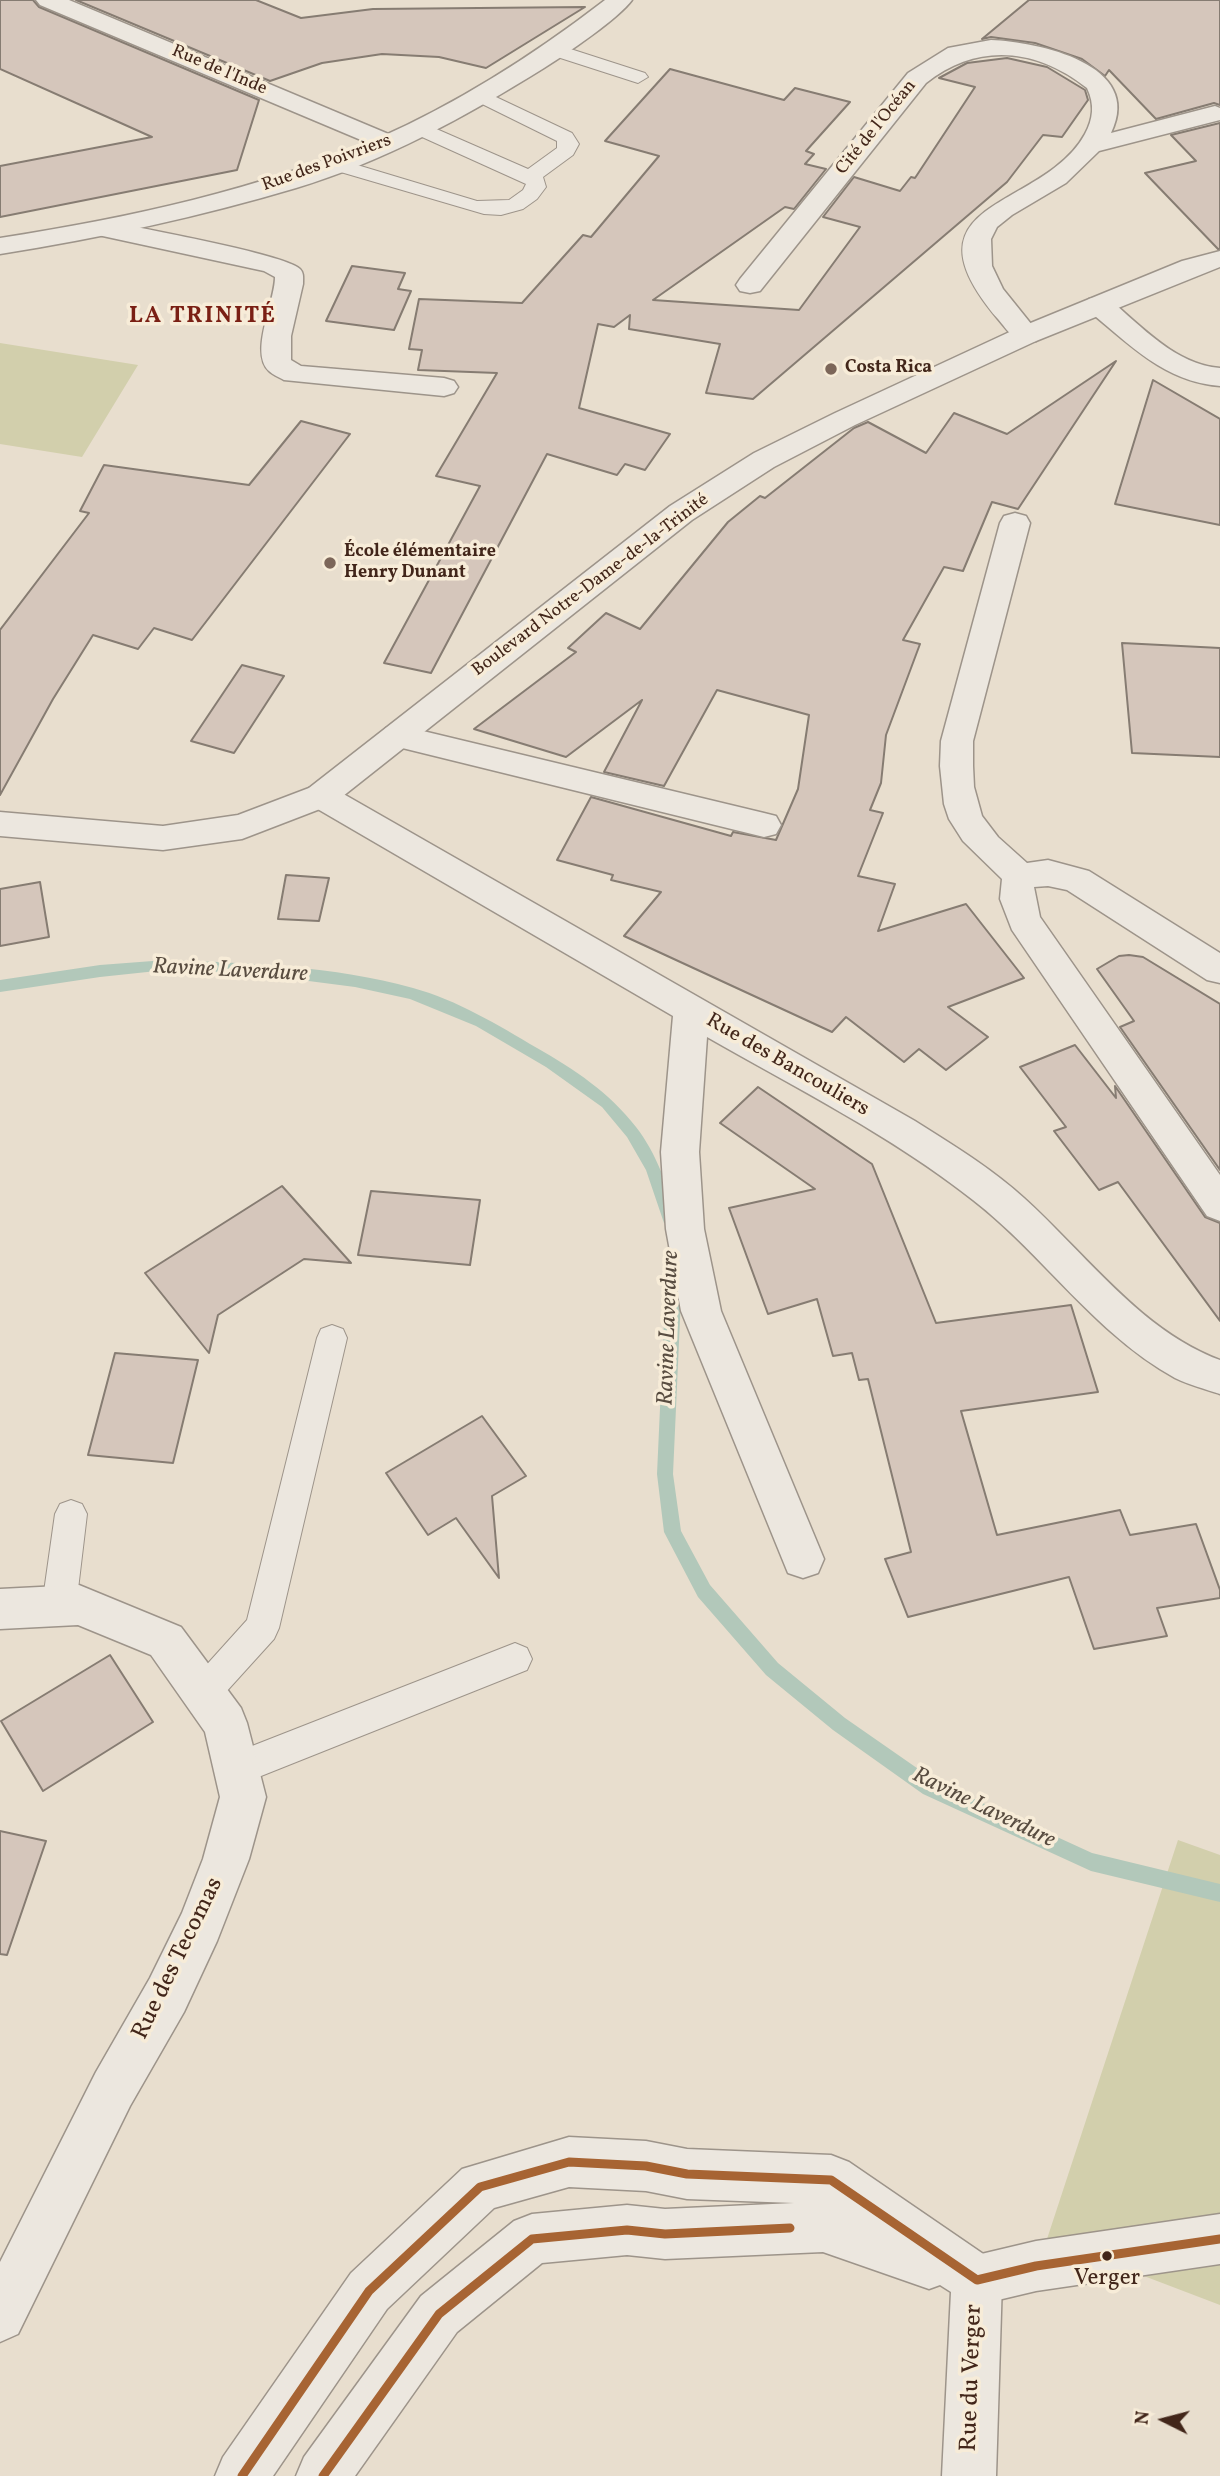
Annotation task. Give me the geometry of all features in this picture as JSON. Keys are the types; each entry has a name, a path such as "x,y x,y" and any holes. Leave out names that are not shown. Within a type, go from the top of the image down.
{"street":[{"name":"Rue de l'Inde","path":"48,0 389,143"},
{"name":"Rue des Poivriers","path":"0,246 107,229 288,182 389,143 480,95 555,50 620,0"},
{"name":"Cité de l'Océan","path":"750,285 916,78 936,62 961,50 994,47 1024,49 1051,56 1078,68 1101,88 1107,112 1094,145 1069,168 1038,190 1003,209 989,222 978,239 977,259 983,280 1026,335"},
{"name":"Cité de l'Océan","path":"1094,145 1215,114"},
{"path":"107,229 272,265 289,273 290,288 273,349 279,365 294,374 444,387"},
{"name":"Boulevard Notre-Dame-de-la-Trinité","path":"0,824 163,838 242,827 321,796 681,513 764,460 845,419 1026,335 1192,267 1220,259"},
{"path":"1099,305 1178,368 1196,376 1220,377"},
{"path":"1015,523 957,741 954,777 963,819 989,850 1020,876 1048,873 1077,880 1220,970"},
{"path":"398,736 764,825"},
{"name":"Rue des Bancouliers","path":"321,796 902,1132 958,1168 1009,1207 1141,1334 1171,1357 1204,1374 1220,1377"},
{"path":"1020,876 1016,886 1016,899 1024,921 1220,1205"},
{"path":"691,1010 680,1152 684,1229 701,1311 803,1559"},
{"name":"Rue des Tecomas","path":"0,1609 79,1605 166,1642 225,1723 243,1797 226,1859 201,1925 167,1995 113,2089 0,2316"},
{"path":"242,2476 369,2291 481,2187 569,2162 646,2166 687,2175 831,2180 977,2280"},
{"path":"323,2476 439,2314 532,2239 627,2230 665,2234 823,2227 977,2280 1036,2266 1220,2239"},
{"name":"Rue du Verger","path":"969,2476 977,2280"}],"lane":[{"path":"555,50 638,77"},
{"path":"480,95 565,137 569,144 566,151 530,177"},
{"path":"334,164 492,210 509,208 529,197 536,187 536,182 530,177 418,128"},
{"path":"204,1692 262,1628 332,1338"},
{"path":"59,1605 71,1514"},
{"path":"236,1769 516,1659"}],"shaded area":[{"path":"0,343 138,365 82,457 0,444"},
{"path":"1178,1840 1220,1855 1220,2305 1047,2239"}],"building":[{"path":"0,0 33,0 39,7 259,100 237,170 0,217 0,166 152,137 0,69"},
{"path":"76,0 256,0 301,18 373,9 585,7 486,68 439,57 382,54 322,63 270,81"},
{"path":"1029,0 1220,0 1220,105 1214,103 1156,119 1109,70 1105,76 1082,59 1035,43 991,37 982,39"},
{"path":"1007,58 1047,67 1085,90 1088,100 1062,137 1043,135 1007,182 753,399 706,393 720,344 629,329 630,315 614,327 598,324 579,408 670,434 645,470 625,464 617,475 547,454 431,673 384,663 480,486 436,476 497,373 418,370 422,350 409,349 419,299 522,303 583,235 591,237 659,156 605,141 670,69 784,100 795,88 850,102 806,151 814,154 805,164 826,169 794,209 785,207 653,300 799,310 860,227 823,217 854,177 900,191 911,177 915,178 975,87 939,78 967,63"},
{"path":"1220,123 1218,249 1145,173 1196,161 1171,135"},
{"path":"352,266 405,273 398,289 411,291 394,330 326,321"},
{"path":"1116,361 1018,509 992,502 963,571 944,567 903,640 920,644 886,735 881,783 870,810 883,813 858,876 895,884 878,931 966,904 1024,978 948,1007 988,1037 946,1070 919,1049 904,1062 846,1017 832,1032 624,936 661,892 611,880 613,875 557,860 591,797 731,836 733,832 776,840 798,789 809,715 717,690 664,786 604,772 642,700 566,757 474,729 576,652 568,648 606,613 640,629 728,522 760,496 765,498 854,428 868,422 926,453 954,413 1007,434"},
{"path":"1153,380 1220,419 1220,525 1115,504"},
{"path":"301,421 350,434 192,640 154,628 138,649 93,635 53,699 0,795 0,630 89,513 80,511 104,465 249,485"},
{"path":"1122,643 1220,648 1220,757 1132,753"},
{"path":"242,665 284,676 234,753 191,741"},
{"path":"286,875 329,878 319,921 278,919"},
{"path":"40,882 49,937 0,946 0,889"},
{"path":"1119,956 1143,957 1220,1004 1220,1170 1120,1027 1134,1021 1097,969"},
{"path":"1075,1045 1116,1098 1115,1086 1205,1217 1220,1223 1220,1321 1118,1182 1099,1190 1054,1131 1066,1127 1020,1067"},
{"path":"758,1087 872,1164 936,1323 1071,1305 1098,1392 961,1411 997,1535 1120,1510 1130,1535 1196,1524 1220,1590 1220,1598 1157,1608 1167,1636 1094,1649 1069,1577 908,1617 885,1559 911,1552 868,1379 859,1380 852,1353 833,1356 817,1299 768,1314 729,1208 815,1189 720,1123"},
{"path":"282,1186 351,1263 304,1259 218,1315 209,1353 145,1273"},
{"path":"371,1191 480,1200 470,1265 358,1255"},
{"path":"115,1353 198,1360 173,1463 88,1455"},
{"path":"482,1416 526,1476 492,1496 499,1578 456,1518 428,1535 386,1473"},
{"path":"110,1655 153,1722 43,1791 1,1721"},
{"path":"0,1831 46,1841 7,1955 0,1954"}],"waterway":[{"name":"Ravine Laverdure","path":"0,986 100,971 166,965 270,970 355,981 413,994 481,1022 551,1063 607,1103 632,1133 653,1169 670,1218"},
{"name":"Ravine Laverdure","path":"675,1254 665,1474 673,1532 704,1591 772,1669 839,1724 930,1788 1091,1862 1220,1893"}],"transit line":[{"path":"242,2476 369,2291 480,2187 569,2162 646,2166 687,2174 831,2180 977,2280"},
{"path":"323,2476 439,2314 532,2239 627,2230 665,2234 790,2228"},
{"path":"977,2280 1036,2266 1220,2239"}],"place":[{"name":"Costa Rica","path":"831,369"},
{"name":"École élémentaire Henry Dunant","path":"330,563"},
{"name":"Verger","path":"1107,2256"}],"district":[{"name":"LA TRINITÉ","path":"203,318"}]}
